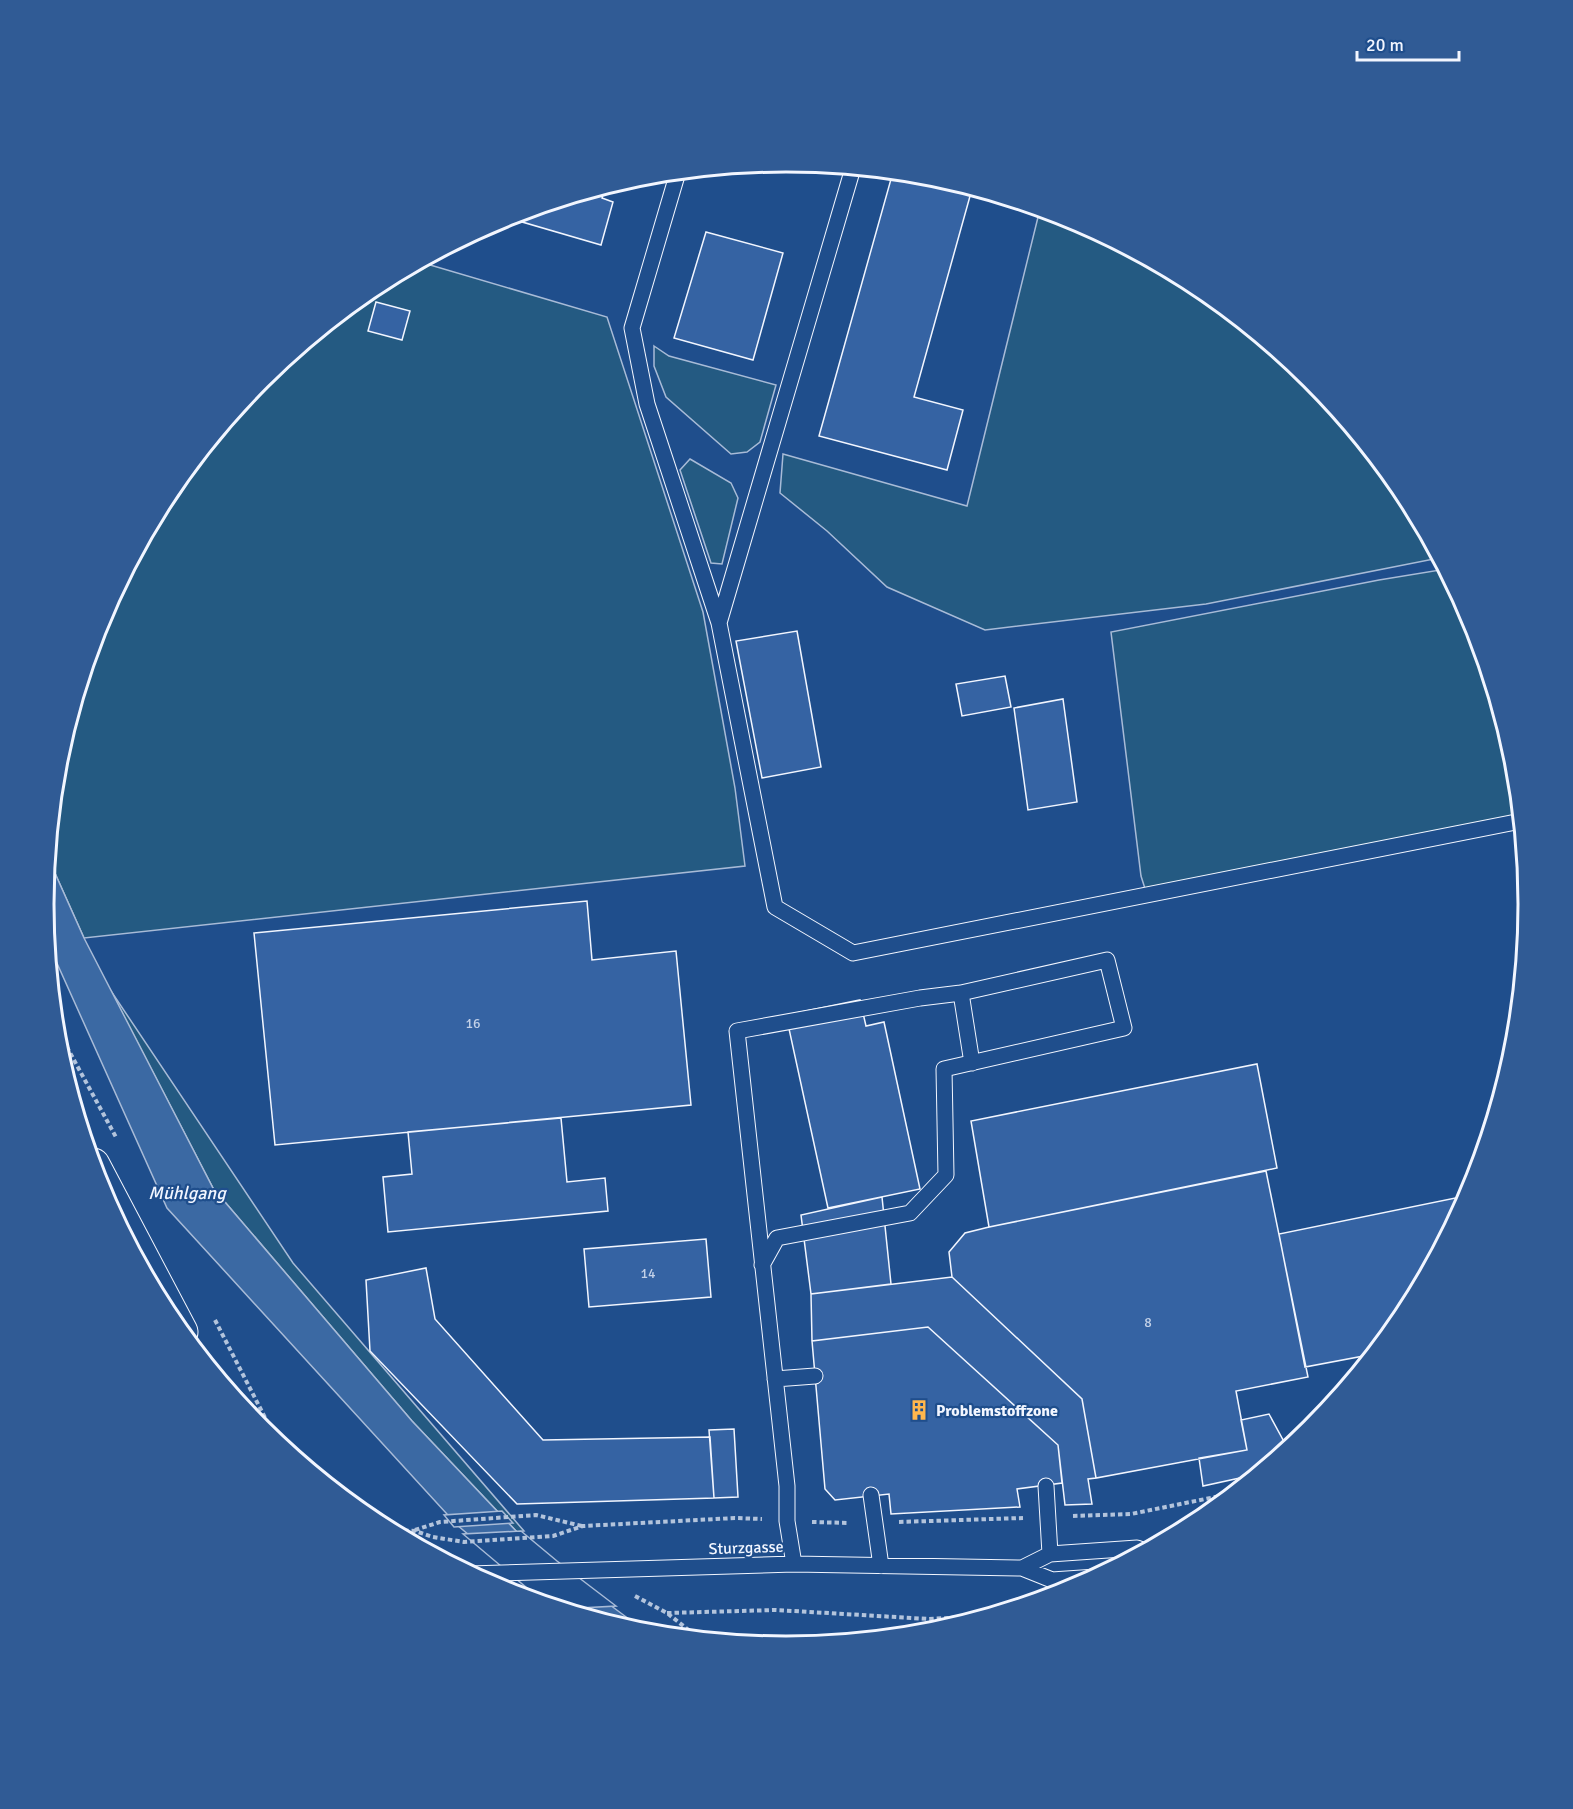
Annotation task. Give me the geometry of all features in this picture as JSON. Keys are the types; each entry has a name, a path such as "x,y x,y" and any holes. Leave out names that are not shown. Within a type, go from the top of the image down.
{"lane":[{"path":"719,623 851,175"},
{"path":"675,181 632,328 647,404 719,623 775,907 853,953 1514,822"},
{"path":"762,1265 777,1238 910,1213 946,1175 944,1069 1124,1028 1107,960 960,993 737,1031 762,1265 787,1486 787,1521 794,1564"},
{"path":"960,993 972,1063"},
{"path":"775,1379 815,1376"},
{"path":"1046,1485 1050,1554"},
{"path":"872,1495 881,1566"},
{"name":"Sturzgasse","path":"1022,1568 1050,1554 1135,1548"},
{"name":"Sturzgasse","path":"488,1573 794,1564 1022,1568 1052,1580 1072,1579"}],"path":[{"path":"415,1531 440,1521 536,1515 583,1526"},
{"path":"407,1531 464,1542 553,1536 583,1526 735,1518"},
{"path":"627,1596 635,1596 667,1613 690,1631"},
{"path":"667,1613 776,1610 929,1619 951,1618"}],"shaded area":[{"path":"1038,217 1067,228 1153,270 1232,323 1269,354 1337,422 1368,459 1396,498 1432,559 1206,604 985,630 887,587 827,531 780,493 783,454 967,506"},
{"path":"430,265 607,317 703,612 735,788 745,866 84,938 55,874 60,809 79,715 110,624 152,538 205,459 236,422 304,354 341,323 380,295"},
{"path":"654,346 669,356 776,385 760,442 747,452 731,454 666,397 654,366"},
{"path":"690,459 731,483 738,498 722,564 711,563 680,470"},
{"path":"1438,570 1463,624 1494,715 1505,762 1514,822 1147,895 1141,876 1111,632"},
{"path":"109,988 293,1263 524,1531 517,1532 412,1421 213,1188"}],"water":[{"name":"Mühlgang","path":"55,874 84,938 213,1188 412,1421 517,1532 555,1564 630,1620 539,1593 457,1525 167,1208 57,963 54,905"}],"pier":[{"path":"502,1511 513,1523 454,1527 444,1515"},
{"path":"521,1531 616,1606 583,1608 529,1590 463,1534"}],"building":[{"path":"891,180 970,196 914,397 963,410 947,470 819,436"},
{"path":"603,196 602,198 613,202 601,245 522,222"},
{"path":"706,232 783,253 753,360 674,338"},
{"path":"376,302 410,311 402,340 368,331"},
{"path":"797,631 821,767 762,778 736,641"},
{"path":"1005,676 1011,707 962,716 956,684"},
{"path":"1063,699 1077,802 1028,810 1014,708"},
{"path":"587,901 592,960 676,951 691,1105 275,1145 254,933"},
{"path":"860,1000 866,1026 884,1022 920,1189 828,1208 786,1015"},
{"path":"1257,1064 1277,1168 989,1227 971,1121"},
{"path":"561,1118 567,1182 605,1178 608,1211 388,1232 383,1177 412,1174 408,1132"},
{"path":"1266,1171 1308,1377 1236,1391 1247,1450 1096,1478 1082,1399 952,1277 949,1252 965,1233"},
{"path":"882,1197 891,1284 811,1294 801,1215"},
{"path":"1457,1198 1421,1271 1396,1311 1363,1356 1305,1367 1279,1234"},
{"path":"706,1239 711,1297 589,1307 584,1249"},
{"path":"426,1268 435,1319 543,1440 710,1437 714,1498 517,1504 370,1351 366,1280"},
{"path":"952,1277 1082,1399 1096,1478 1088,1479 1092,1504 1065,1505 1058,1445 928,1327 812,1341 811,1294"},
{"name":"Problemstoffzone","path":"928,1327 1058,1445 1062,1483 1017,1489 1020,1507 891,1514 889,1494 835,1500 825,1489 812,1341"},
{"path":"1269,1414 1284,1441 1242,1477 1203,1486 1199,1458 1247,1450 1241,1420"},
{"path":"734,1429 738,1497 714,1498 709,1430"}],"place":[{"name":"Problemstoffzone","path":"919,1410"}]}
